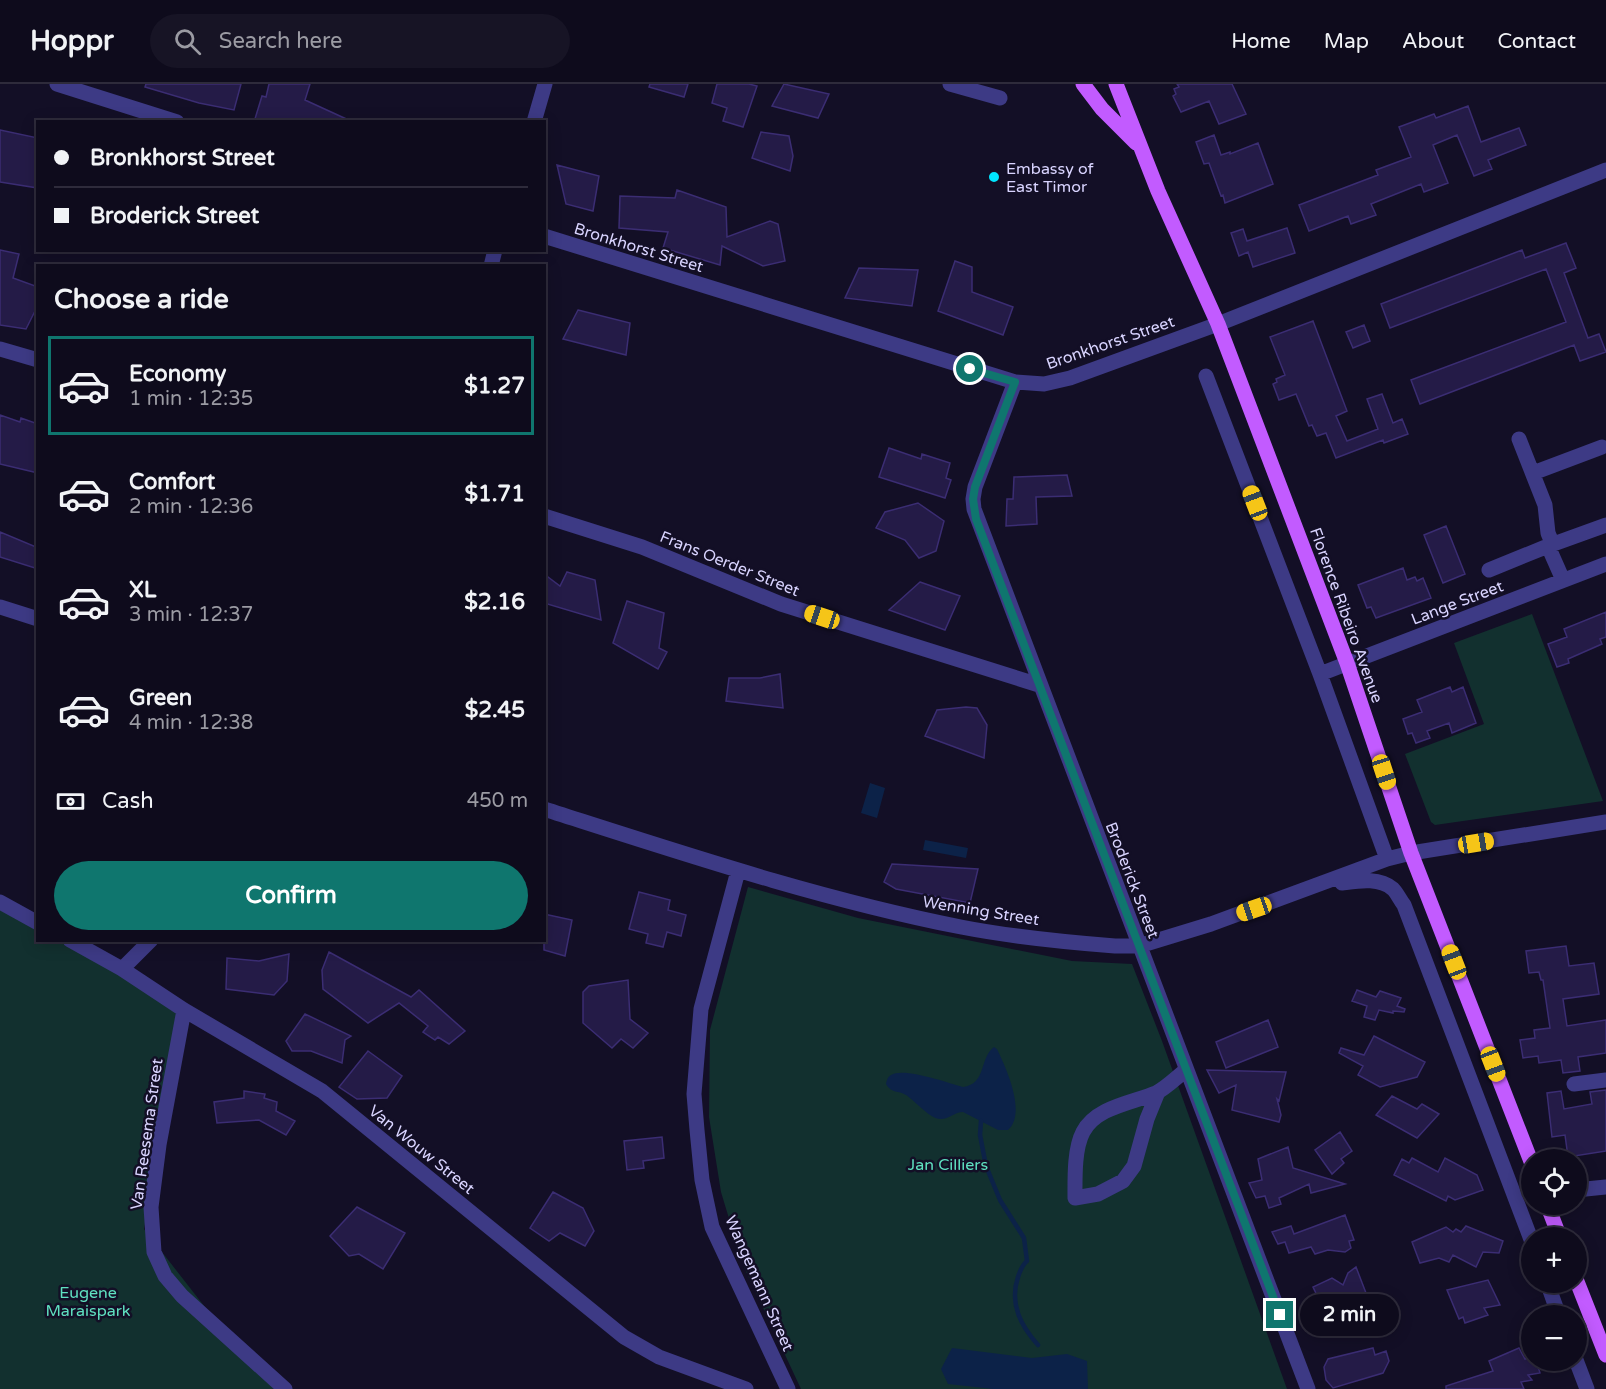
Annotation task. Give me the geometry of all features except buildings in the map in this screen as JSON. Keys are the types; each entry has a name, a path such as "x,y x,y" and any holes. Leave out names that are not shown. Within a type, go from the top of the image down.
{"main road":[{"path":"1083,84 1102,109 1140,148"},
{"name":"Florence Ribeiro Avenue","path":"1116,84 1140,148 1218,324 1347,663 1411,853 1526,1149"},
{"path":"1581,1293 1606,1355"}],"street":[{"path":"57,84 171,120"},
{"path":"535,120 545,84"},
{"path":"950,84 1000,98"},
{"name":"Bronkhorst Street","path":"546,237 1015,382 1044,384 1064,380 1218,324 1606,170"},
{"path":"0,349 36,359"},
{"path":"1206,376 1320,674 1387,860"},
{"name":"Broderick Street","path":"1015,382 978,477 973,499 976,519 1308,1389"},
{"path":"1519,438 1547,510 1548,533 1563,580"},
{"path":"1533,473 1602,447"},
{"name":"Frans Oerder Street","path":"546,517 642,547 781,604 1039,685"},
{"path":"1489,570 1606,525"},
{"name":"Lange Street","path":"1320,674 1606,564"},
{"path":"0,607 36,618"},
{"name":"Wenning Street","path":"546,810 738,871 877,909 964,928 1086,944 1139,946 1211,924 1411,853 1606,822"},
{"name":"Wangemann Street","path":"738,871 701,1009 694,1094 696,1130 702,1180 712,1227 788,1389"},
{"path":"1312,888 1371,881 1392,889 1404,905 1526,1227"},
{"path":"0,902 36,922"},
{"name":"Van Wouw Street","path":"74,942 322,1091 624,1337 659,1357 746,1389"},
{"path":"122,969 149,942"},
{"name":"Van Reesema Street","path":"184,1010 159,1145 152,1197 154,1252 165,1276 182,1296 285,1389"},
{"path":"1158,1092 1147,1119 1134,1166 1123,1181 1098,1194 1075,1198 1076,1165 1082,1133 1093,1120 1115,1107 1158,1092 1186,1070"},
{"path":"1574,1084 1606,1080"},
{"path":"1587,1189 1606,1187"},
{"path":"1580,1371 1587,1389"}],"green space":[{"path":"1532,614 1603,801 1435,825 1431,822 1405,754 1484,724 1454,643"},
{"name":"Jan Cilliers","path":"748,887 858,918 1072,961 1132,964 1162,1041 1287,1389 801,1389 743,1265 721,1192 709,1117 710,1030"},
{"name":"Eugene Maraispark","path":"0,898 36,919 36,942 73,942 183,1008 144,1229 251,1366 275,1389 0,1389"}],"water":[{"path":"870,783 885,788 877,818 861,813"},
{"path":"925,840 968,848 966,858 923,850"},
{"path":"994,1047 1005,1067 1013,1090 1016,1113 1008,1130 998,1130 963,1112 944,1119 937,1118 906,1095 893,1091 886,1084 891,1075 906,1073 926,1076 963,1087 971,1085 976,1081 986,1057"},
{"path":"952,1348 1032,1358 1067,1354 1087,1361 1088,1389 993,1389 948,1384 941,1369"}],"waterway":[{"path":"981,1121 980,1135 986,1166 1000,1200 1024,1238 1027,1261 1022,1266 1018,1277 1016,1305 1026,1330 1038,1345"}],"place":[{"name":"Embassy of East Timor","path":"994,177"}],"route":[{"path":"970,369 1015,382 975,487 973,499 976,519 1280,1315"}]}
